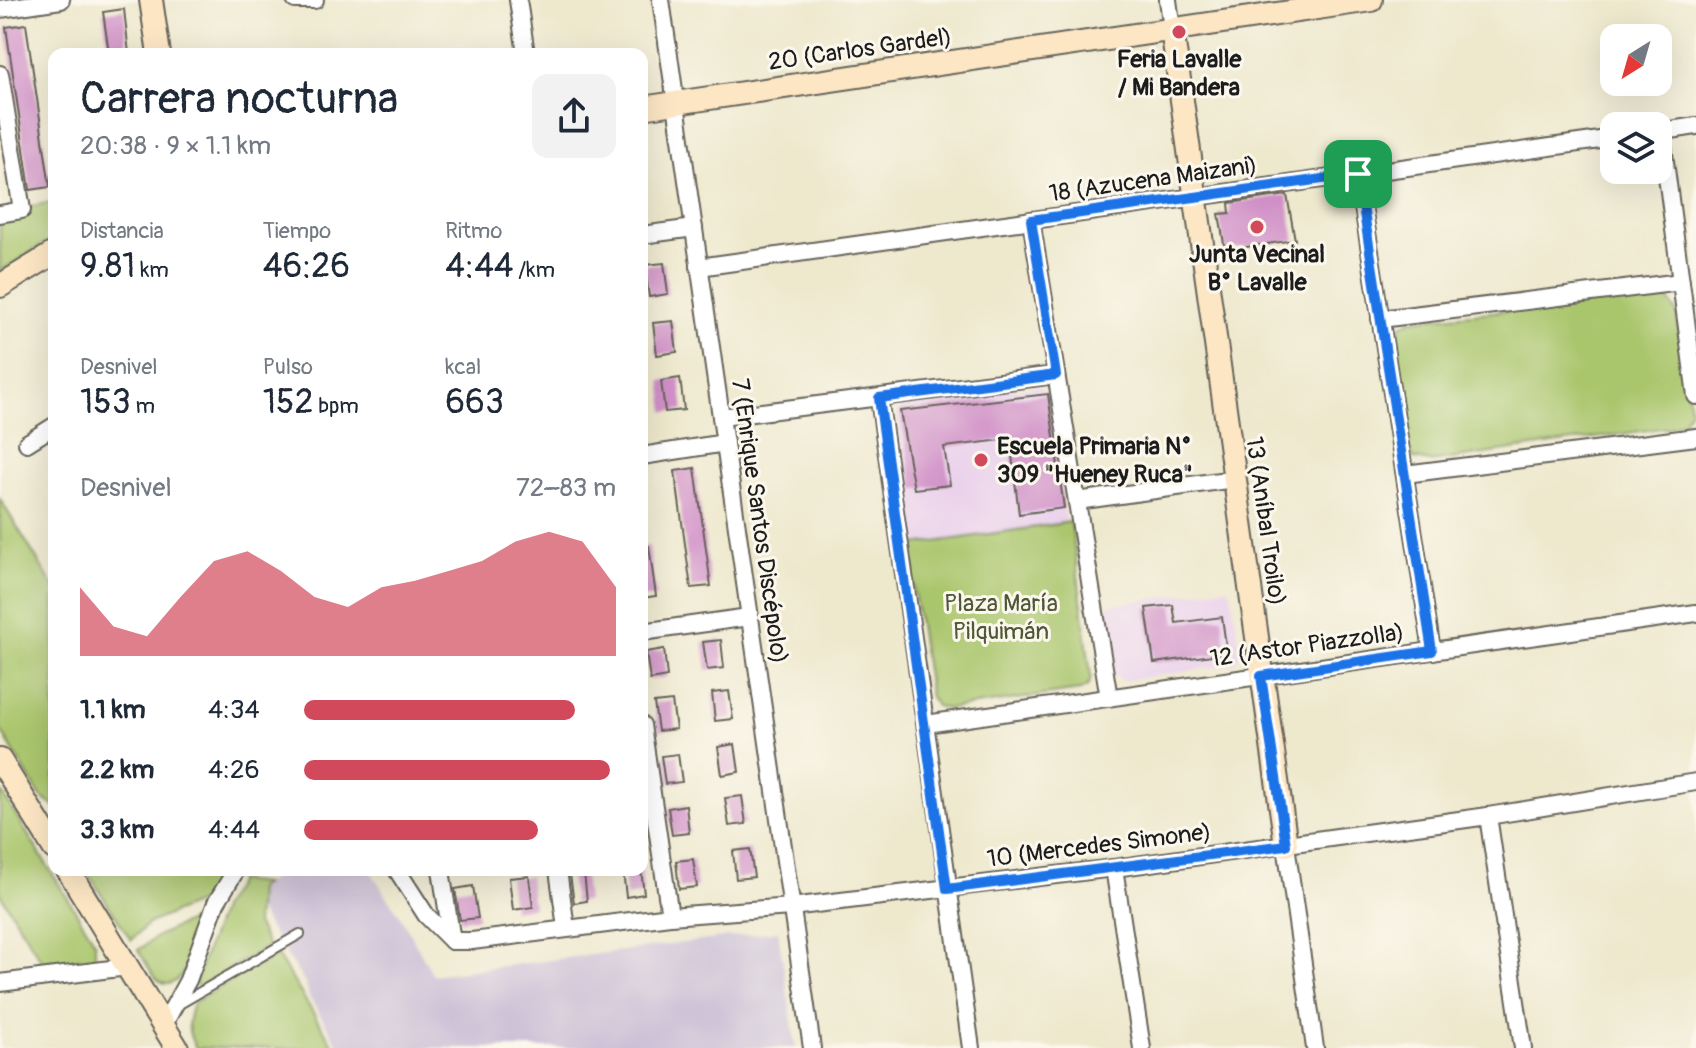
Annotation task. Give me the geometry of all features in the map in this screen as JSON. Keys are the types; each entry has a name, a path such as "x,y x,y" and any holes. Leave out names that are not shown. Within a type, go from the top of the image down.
{"street":[{"path":"0,9 61,0"},
{"path":"151,0 158,48"},
{"path":"296,1 315,0"},
{"path":"518,0 525,48"},
{"name":"7 (Enrique Santos Discépolo)","path":"661,0 812,1048"},
{"name":"13 (Aníbal Troilo)","path":"1168,0 1315,1048"},
{"name":"20 (Carlos Gardel)","path":"648,107 1371,0"},
{"path":"0,74 22,210 0,214"},
{"path":"1672,130 1696,126"},
{"name":"18 (Azucena Maizani)","path":"699,267 1600,140"},
{"path":"1358,174 1432,651"},
{"path":"1667,184 1696,396"},
{"path":"1031,220 1109,698"},
{"path":"648,234 694,228"},
{"path":"0,286 48,257"},
{"path":"1380,319 1681,282"},
{"path":"721,417 1056,375"},
{"path":"879,398 971,1048"},
{"path":"27,443 48,430"},
{"path":"1405,474 1696,437"},
{"path":"648,455 725,443"},
{"path":"1077,501 1234,479"},
{"name":"12 (Astor Piazzolla)","path":"926,724 1696,613"},
{"path":"648,631 749,617"},
{"path":"0,760 48,835"},
{"path":"648,766 670,916"},
{"name":"10 (Mercedes Simone)","path":"452,941 670,916 791,907 1114,868 1488,816 1696,782"},
{"path":"1488,816 1523,1048"},
{"path":"1114,868 1142,1048"},
{"path":"72,876 127,967 168,1017 177,1048"},
{"path":"401,876 426,915 452,941"},
{"path":"442,876 452,941"},
{"path":"559,876 566,928"},
{"path":"168,1017 188,980 216,903 232,878"},
{"path":"0,983 127,967"}],"lane":[{"path":"168,1017 300,934"}],"shaded area":[{"name":"Escuela Primaria N° 309 \"Hueney Ruca\"","path":"1039,386 1049,394 1066,523 914,545 897,413 906,403"},
{"path":"1230,587 1241,655 1234,664 1122,681 1112,674 1103,606"},
{"path":"277,876 374,876 433,975 778,931 796,1048 341,1048 309,997 306,985 257,909 258,888"}],"green space":[{"path":"48,203 48,242 0,271 0,221 24,217 29,214 30,206"},
{"path":"1654,296 1668,299 1676,311 1690,409 1683,422 1669,427 1430,462 1415,459 1407,448 1392,344 1397,329 1411,320"},
{"path":"0,499 48,577 48,802 41,797 0,729"},
{"name":"Plaza María Pilquimán","path":"1071,522 1091,676 1089,685 1080,690 947,709 936,706 930,697 907,546"},
{"path":"0,790 48,867 48,876 54,876 95,942 95,956 86,963 46,968 0,894"},
{"path":"90,876 221,876 209,898 149,923 131,940"},
{"path":"238,881 264,884 258,888 256,924 268,946 198,987 195,982 222,907"},
{"path":"207,913 182,974 174,982 165,984 156,978 138,950 159,935"},
{"path":"277,955 335,1048 196,1048 188,1026 193,1003"}],"building":[{"path":"124,9 128,48 108,48 103,12"},
{"path":"26,24 48,187 30,190 6,27"},
{"name":"Junta Vecinal B° Lavalle","path":"1287,195 1295,240 1225,250 1219,214 1230,213 1229,203"},
{"path":"664,263 668,294 649,297 648,265"},
{"path":"673,321 677,352 657,355 653,323"},
{"path":"680,378 684,410 665,412 661,381"},
{"name":"Escuela Primaria N° 309 \"Hueney Ruca\"","path":"1048,394 1064,508 1019,514 1010,439 944,447 950,485 914,489 900,411"},
{"path":"695,468 711,586 691,588 675,471"},
{"path":"648,546 649,546 656,596 648,597"},
{"path":"1173,605 1176,623 1222,617 1227,653 1154,663 1146,608"},
{"path":"721,640 724,668 707,670 703,642"},
{"path":"664,649 667,677 650,680 648,652"},
{"path":"729,691 733,719 715,721 712,693"},
{"path":"672,701 676,729 658,731 654,703"},
{"path":"735,744 739,772 722,775 718,747"},
{"path":"678,754 682,782 665,784 661,756"},
{"path":"742,796 746,824 729,826 725,798"},
{"path":"686,805 689,833 672,835 668,808"},
{"path":"750,849 754,877 736,879 733,851"},
{"path":"693,859 697,887 679,889 676,861"},
{"path":"529,876 533,907 513,910 509,878"},
{"path":"570,876 584,876 587,901 574,903"},
{"path":"624,876 642,876 644,894 626,897"},
{"path":"473,886 478,918 460,920 455,889"}],"place":[{"name":"Feria Lavalle / Mi Bandera","path":"1179,32"},
{"name":"Junta Vecinal B° Lavalle","path":"1257,227"},
{"name":"Escuela Primaria N° 309 \"Hueney Ruca\"","path":"981,460"}],"route":[{"path":"1358,174 1432,651 1261,676 1286,845 947,889 879,398 1056,375 1031,220 1358,174"}]}
